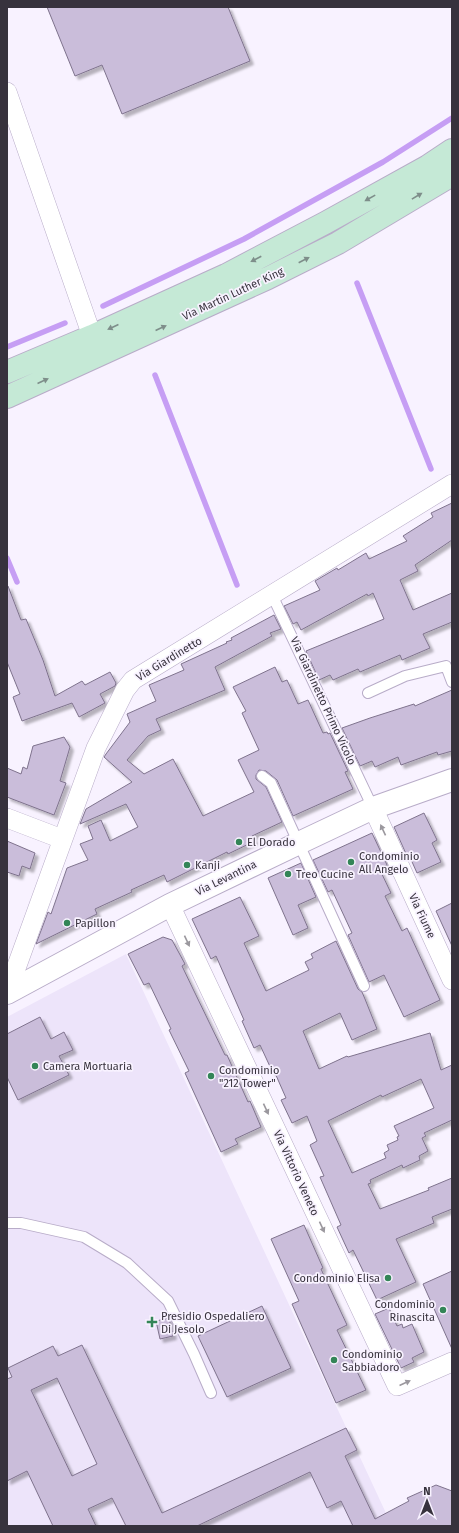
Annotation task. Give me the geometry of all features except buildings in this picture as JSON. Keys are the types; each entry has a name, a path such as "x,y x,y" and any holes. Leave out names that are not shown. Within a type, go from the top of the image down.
{"main road":[{"name":"Via Martin Luther King","path":"7,372 92,336 226,275 325,223 428,166 452,150"},
{"name":"Via Martin Luther King","path":"7,397 268,278 338,242 452,175"}],"street":[{"path":"7,92 92,336"},
{"name":"Via Giardinetto","path":"7,993 96,748 125,690 133,680 452,484"},
{"name":"Via Levantina","path":"7,993 170,905 373,808 452,780"},
{"name":"Via Fiume","path":"373,808 452,980"},
{"path":"7,818 62,839"},
{"name":"Via Vittorio Veneto","path":"170,905 397,1386 451,1366"}],"lane":[{"name":"Via Giardinetto Primo Vicolo","path":"272,595 373,808"},
{"path":"368,693 405,676 446,666 452,682"},
{"path":"262,776 271,783 300,843 364,986"},
{"path":"7,1223 21,1223 84,1236 127,1263 168,1301 194,1354 211,1394"}],"shaded area":[{"name":"Presidio Ospedaliero Di Jesolo","path":"126,954 392,1526 7,1526 7,1017"}],"waterway":[{"path":"103,306 244,239 383,162 452,118"},
{"path":"357,283 431,469"},
{"path":"7,347 65,323"},
{"path":"155,375 237,585"},
{"path":"7,558 17,582"}],"place":[{"name":"El Dorado","path":"239,842"},
{"name":"Condominio All Angelo","path":"351,862"},
{"name":"Kanji","path":"187,865"},
{"name":"Treo Cucine","path":"288,874"},
{"name":"Papillon","path":"67,923"},
{"name":"Camera Mortuaria","path":"35,1066"},
{"name":"Condominio \"212 Tower\"","path":"211,1076"},
{"name":"Condominio Elisa","path":"388,1278"},
{"name":"Condominio Rinascita","path":"443,1310"},
{"name":"Presidio Ospedaliero Di Jesolo","path":"152,1322"},
{"name":"Condominio Sabbiadoro","path":"334,1360"}]}
